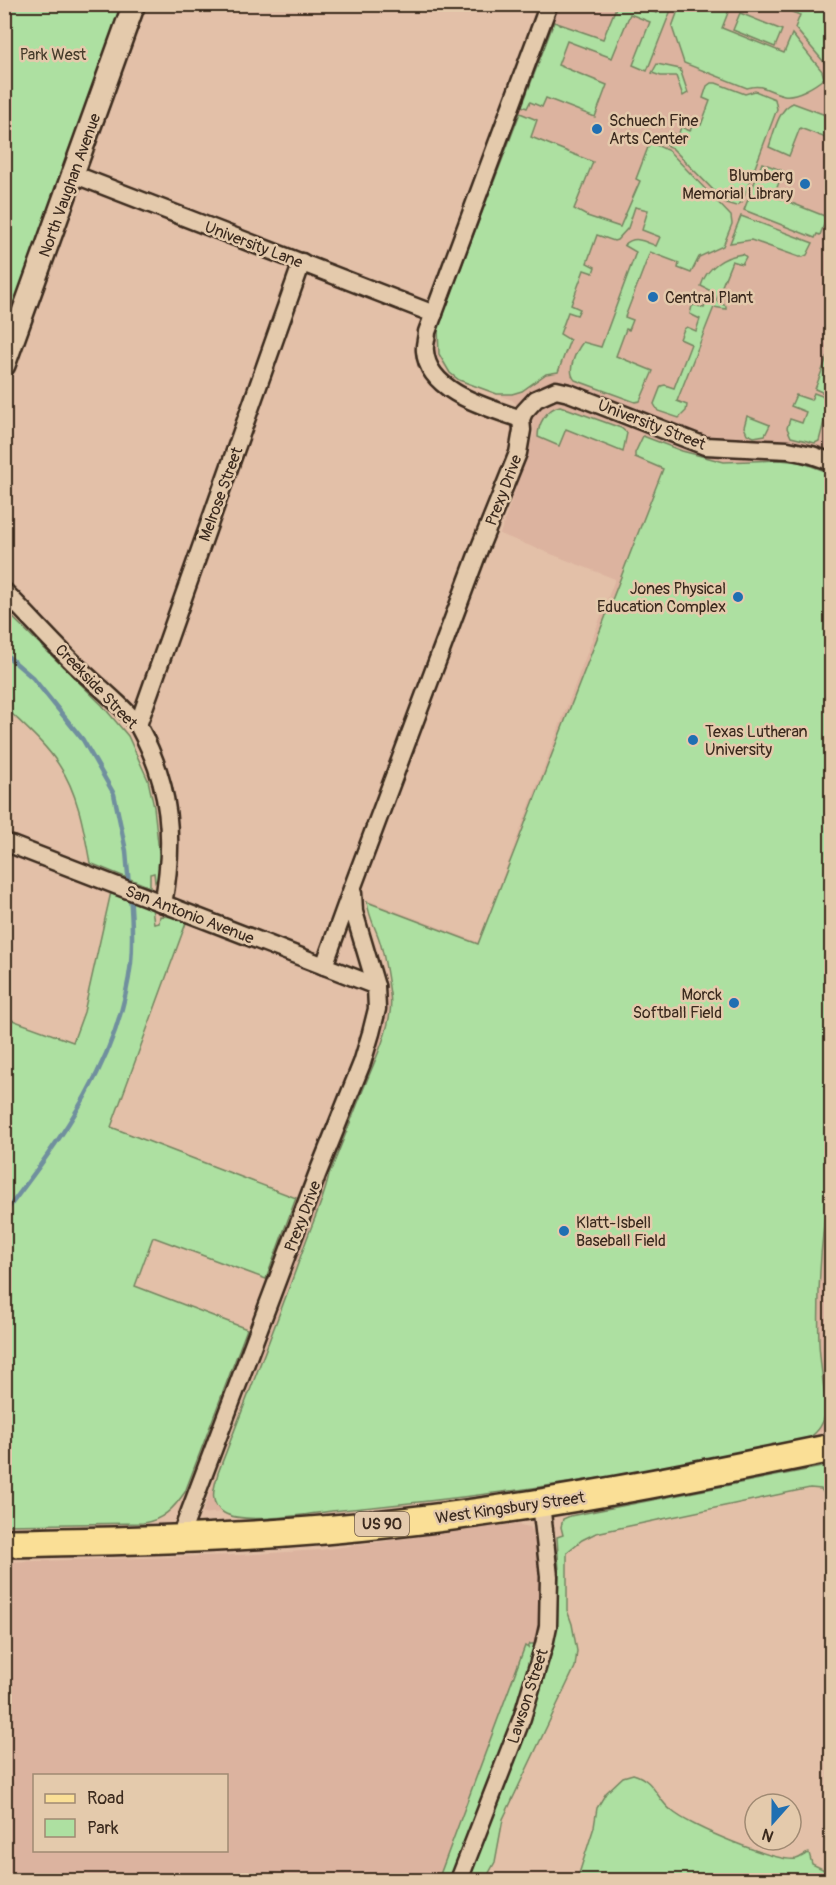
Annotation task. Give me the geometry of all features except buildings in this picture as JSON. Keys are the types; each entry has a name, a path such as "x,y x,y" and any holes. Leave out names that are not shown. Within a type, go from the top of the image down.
{"main road":[{"name":"West Kingsbury Street","path":"4,1543 239,1537 393,1523 541,1503 684,1479 831,1448"}],"street":[{"name":"North Vaughan Avenue","path":"4,365 134,4"},
{"path":"521,419 460,396 442,383 430,368 425,352 427,332 549,4"},
{"name":"University Lane","path":"73,174 434,314"},
{"name":"Melrose Street","path":"138,725 302,262"},
{"name":"University Street","path":"521,419 536,399 556,390 705,446 788,450 831,462"},
{"name":"Prexy Drive","path":"324,966 352,885 518,453 522,430 521,419"},
{"name":"Creekside Street","path":"4,591 82,672 138,725 162,786 169,820 170,853 163,904"},
{"name":"San Antonio Avenue","path":"4,842 376,986"},
{"name":"Prexy Drive","path":"179,1540 317,1175 362,1063 377,1010 376,986 354,912 352,885"},
{"name":"Lawson Street","path":"459,1881 522,1718 544,1645 548,1626 549,1576 541,1503"}],"shaded area":[{"name":"Texas Lutheran University","path":"557,5 831,5 831,1429 608,1472 202,1514 386,1019 390,960 367,900 478,942 615,579 500,534 534,433 533,421 512,400 453,379 431,348"},
{"path":"514,1524 530,1527 537,1540 542,1605 537,1635 528,1673 452,1880 5,1880 5,1562 238,1555 320,1550"}],"green space":[{"path":"795,4 831,5 832,64 829,68 795,28 800,15 792,12"},
{"name":"Park West","path":"5,5 124,5 5,336"},
{"path":"617,5 634,5 657,13 660,6 671,10 647,71 633,65 650,22 630,14 612,58 567,41 558,65 607,85 595,117 546,98 542,107 530,102 527,108 522,106 554,22 603,39"},
{"path":"680,5 731,5 722,28 784,53 792,34 822,71 824,78 805,90 784,95 762,87 747,88 684,63 672,27"},
{"path":"740,13 782,30 775,47 733,30"},
{"path":"657,64 680,69 688,93 683,96 676,76 661,76 652,73"},
{"path":"711,83 745,94 755,91 775,99 777,109 742,202 736,206 726,203 672,148 661,143 663,139 667,140 669,132 678,136 681,127 690,131 693,123 701,125 710,101 703,98 707,86"},
{"path":"793,103 831,117 831,140 800,128 789,156 769,147 780,116"},
{"path":"520,113 537,120 531,137 593,162 574,209 587,216 620,227 640,181 636,179 650,142 669,151 731,216 732,224 723,246 699,257 691,273 678,268 679,263 650,252 625,317 633,320 629,330 626,329 616,356 653,371 640,401 635,402 575,380 571,372 575,356 583,342 601,347 636,252 624,245 636,240 656,246 660,237 642,230 648,210 635,207 628,228 617,240 597,235 587,263 595,267 593,273 584,270 571,305 580,309 577,315 568,312 560,334 570,340 558,372 546,374 522,391 497,394 459,380 450,373 439,354 438,328"},
{"path":"762,163 783,171 774,196 827,217 820,235 817,234 815,238 744,210"},
{"path":"741,216 813,243 807,255 799,257 751,240 730,243"},
{"path":"743,254 746,257 742,264 732,261 716,301 726,306 726,309 714,307 677,401 687,405 686,411 679,418 658,411 654,404 661,386 674,388 691,344 680,339 684,329 687,327 696,331 700,319 690,314 692,306 704,308 711,291 701,286 703,280 711,268 723,260"},
{"path":"831,347 831,396 815,389"},
{"path":"814,393 830,399 819,441 815,443 791,437 787,428 790,419 802,423 806,412 791,406 796,395 811,400"},
{"path":"560,406 621,428 627,433 623,452 566,429 559,446 538,437 539,427 544,418 551,410"},
{"path":"747,416 770,425 765,435 754,437 747,434 744,427"},
{"name":"Texas Lutheran University","path":"643,436 682,451 724,462 780,460 800,462 831,473 832,1168 825,1212 819,1299 820,1352 826,1412 823,1420 818,1430 809,1438 631,1473 512,1491 276,1518 246,1518 224,1513 214,1500 218,1473 284,1302 329,1175 386,1030 391,1005 386,965 367,902 478,944 663,469 635,457"},
{"path":"4,609 102,705 128,736 148,780 154,807 159,852 165,853 159,877 155,882 154,873 150,874 150,887 90,863 79,812 66,776 34,734 5,707"},
{"path":"111,892 152,907 154,924 159,923 160,916 175,917 186,923 111,1127 296,1198 266,1279 153,1237 135,1286 247,1329 185,1492 177,1503 162,1516 143,1523 5,1525 4,1017 73,1042 84,1012"},
{"path":"831,1467 831,1499 827,1498 821,1489 810,1488 596,1533 582,1540 567,1552 567,1610 577,1651 575,1667 503,1819 495,1862 485,1880 469,1880 532,1713 552,1652 557,1625 559,1572 557,1537 563,1535 561,1527 563,1519"},
{"path":"530,1644 534,1644 533,1654 511,1727 452,1880 438,1880 525,1646 528,1648"},
{"path":"633,1774 641,1777 651,1785 672,1811 696,1825 743,1846 743,1852 761,1852 796,1859 809,1853 812,1864 831,1873 831,1880 577,1880 594,1827 597,1808 606,1793 623,1777"}],"waterway":[{"path":"4,653 33,678 83,740 114,794 126,851 129,886"},
{"path":"4,1214 67,1127 101,1066 114,1033 131,963 130,894"}],"place":[{"name":"Schuech Fine Arts Center","path":"597,129"},
{"name":"Blumberg Memorial Library","path":"805,184"},
{"name":"Central Plant","path":"653,297"},
{"name":"Jones Physical Education Complex","path":"738,597"},
{"name":"Texas Lutheran University","path":"693,740"},
{"name":"Morck Softball Field","path":"734,1003"},
{"name":"Klatt-Isbell Baseball Field","path":"564,1231"}]}
